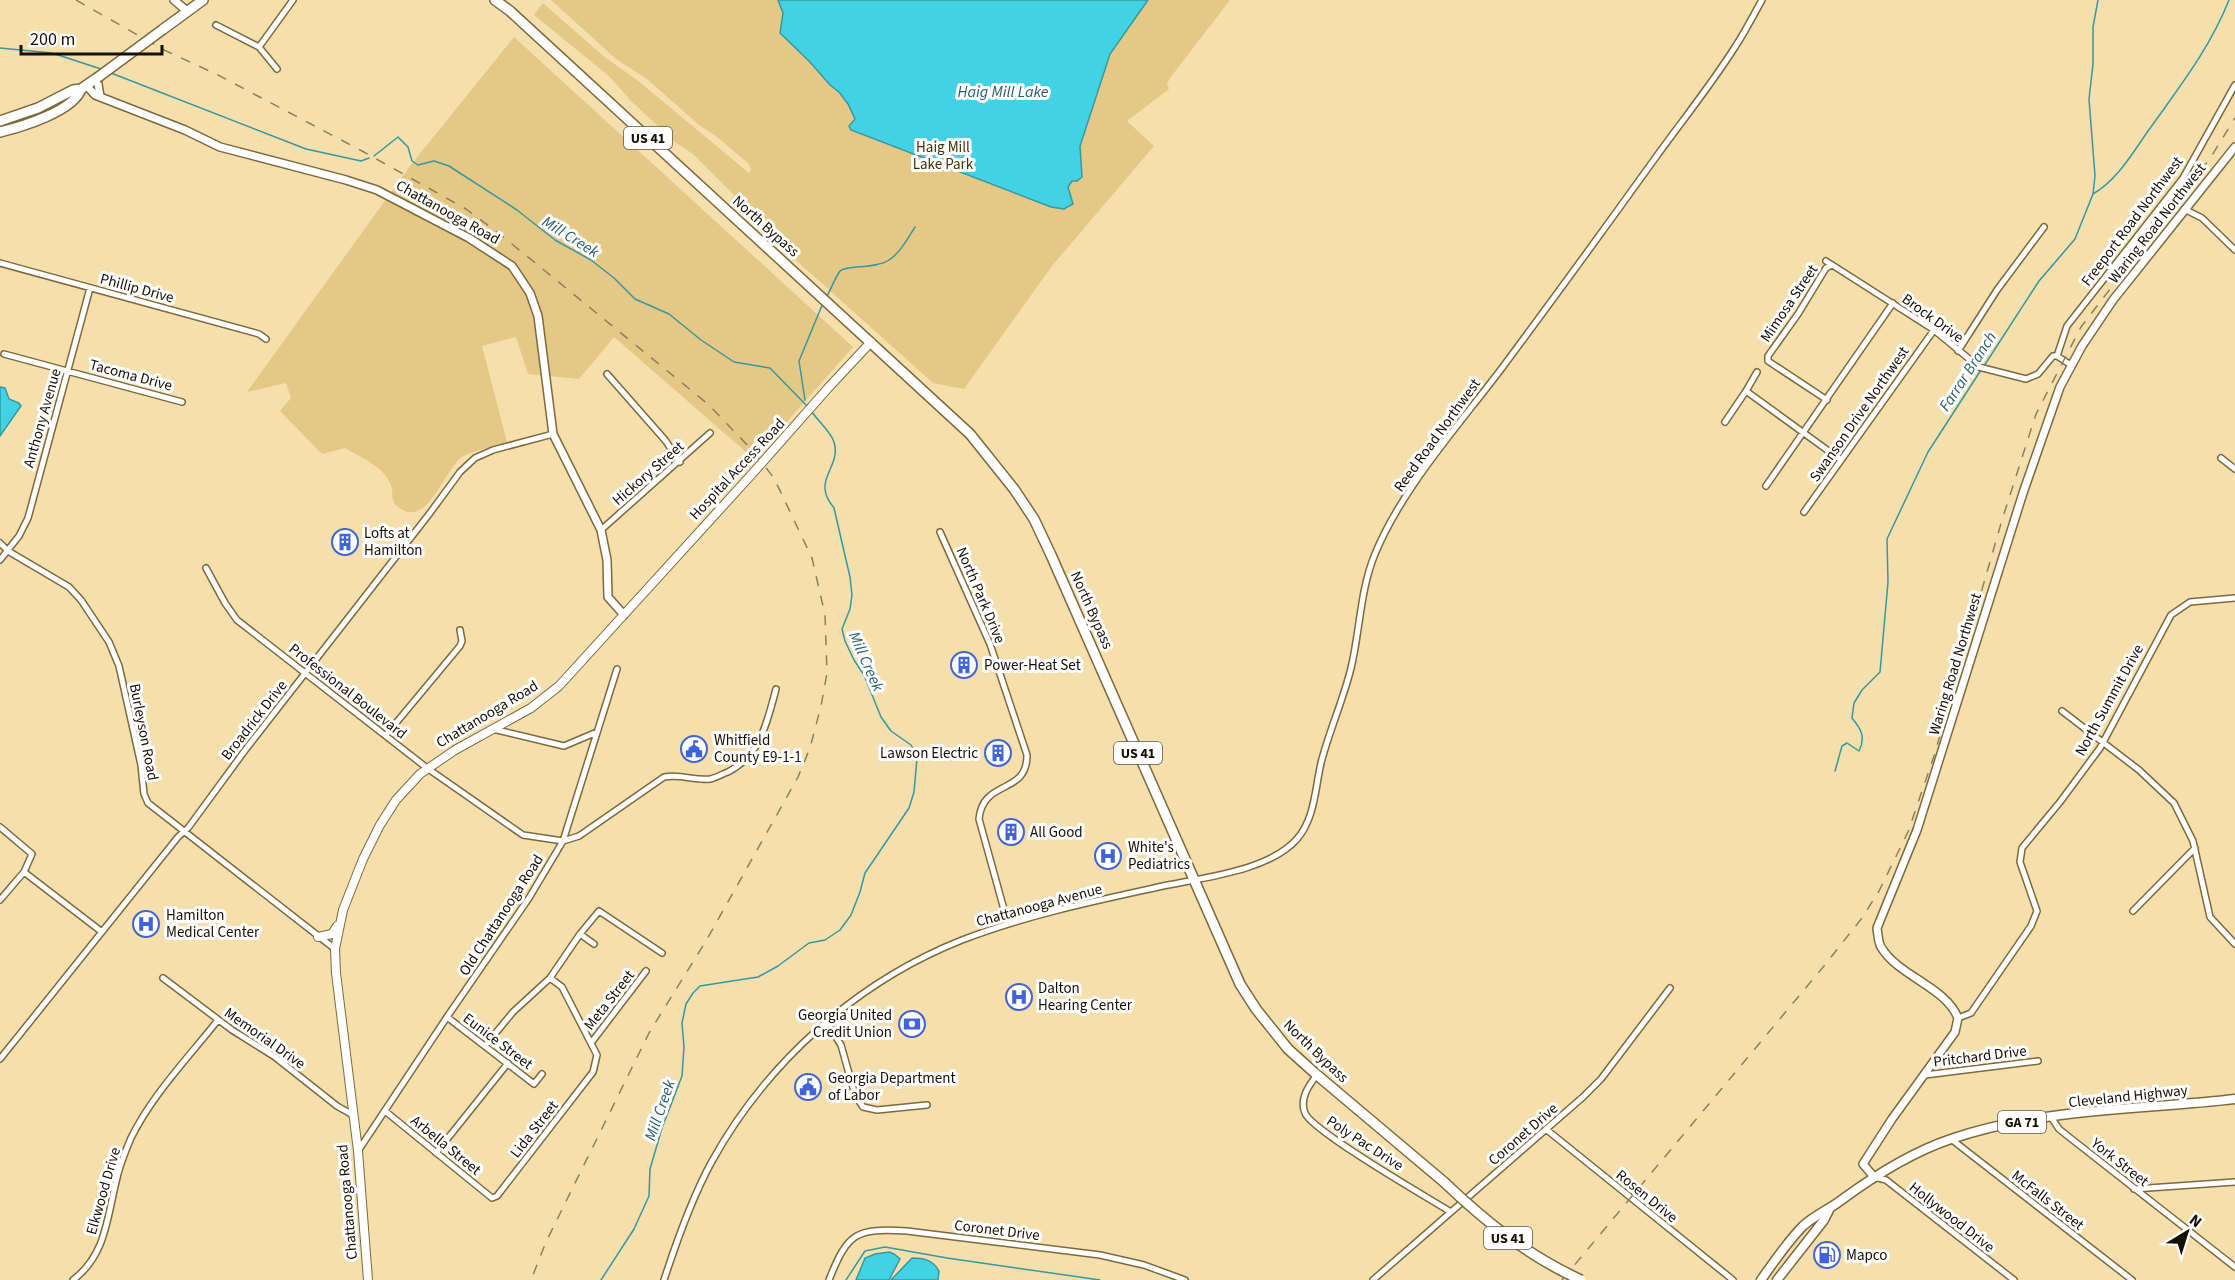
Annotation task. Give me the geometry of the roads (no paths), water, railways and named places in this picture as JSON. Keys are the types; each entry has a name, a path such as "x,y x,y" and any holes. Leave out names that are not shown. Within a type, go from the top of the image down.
{"highway":[{"path":"0,121 38,108 83,87 203,0"},
{"name":"North Bypass","path":"495,0 510,11 970,434 996,465 1034,519 1240,984 1256,1009 1282,1041 1317,1075 1510,1239 1538,1259 1581,1280"},
{"path":"0,132 48,115 76,99 83,87"}],"main road":[{"name":"Hospital Access Road","path":"624,615 672,559 871,342"},
{"name":"Chattanooga Road","path":"368,1280 358,1151 336,973 335,949 350,889 380,825 396,800 427,768 531,708 559,686 624,615"},
{"path":"318,938 332,934 340,922"},
{"name":"Cleveland Highway","path":"1761,1280 1801,1228 1818,1214 1829,1210 1875,1177 1922,1151 1950,1139 2051,1117 2235,1099"},
{"name":"Cleveland Highway","path":"1777,1280 1824,1220 1829,1210"}],"street":[{"path":"174,0 187,11"},
{"path":"259,47 293,0"},
{"name":"Reed Road Northwest","path":"1193,879 1245,868 1267,860 1285,850 1300,835 1310,820 1325,749 1352,665 1366,579 1380,542 1417,480 1621,206 1735,47 1762,0"},
{"path":"216,25 259,47 277,69"},
{"path":"97,78 100,96"},
{"name":"Freeport Road Northwest","path":"2057,356 2067,327 2183,178 2235,85"},
{"name":"Chattanooga Road","path":"83,87 100,96 185,129 220,147 377,190 469,238 512,266 530,293 538,316 553,434 601,530 608,560 608,597 624,615"},
{"name":"Waring Road Northwest","path":"1958,1018 1949,1003 1889,957 1880,945 1877,928 1917,830 2023,493 2049,415 2071,365 2113,300 2235,147"},
{"path":"2184,209 2202,218 2235,250"},
{"path":"1958,351 1997,290 2044,227"},
{"name":"Phillip Drive","path":"0,263 259,334 266,339"},
{"name":"Brock Drive","path":"1829,263 1934,330 1979,367 2026,379 2038,374 2053,356 2057,356"},
{"name":"Mimosa Street","path":"1827,400 1768,361 1768,356 1798,314 1829,263"},
{"name":"Anthony Avenue","path":"0,560 19,536 28,518 90,288"},
{"path":"1767,486 1893,303"},
{"name":"Swanson Drive Northwest","path":"1804,512 1934,330"},
{"name":"Tacoma Drive","path":"4,354 182,402"},
{"path":"2057,356 2071,365"},
{"path":"1725,422 1757,372"},
{"path":"607,374 665,440 680,462"},
{"path":"1746,391 1841,460"},
{"name":"Broadrick Drive","path":"0,1059 184,832 460,472 475,458 493,450 553,434"},
{"name":"Hickory Street","path":"601,530 710,434"},
{"path":"2222,458 2235,469"},
{"name":"North Park Drive","path":"940,532 990,644 1027,755 1026,768 1022,775 1012,784 989,795 984,801 979,819 1008,924"},
{"name":"Burleyson Road","path":"0,543 8,551 69,587 81,600 109,642 119,666 141,765 145,798 184,832 335,949"},
{"name":"Professional Boulevard","path":"206,568 237,620 427,768 523,835 562,841"},
{"name":"North Summit Drive","path":"1958,1018 1971,1013 2025,936 2037,911 2020,862 2022,848 2060,802 2103,742 2171,615 2190,602 2235,598"},
{"path":"386,735 420,691 460,646 462,641 460,630"},
{"name":"Old Chattanooga Road","path":"358,1151 529,898 562,841 617,669"},
{"path":"562,841 579,836 664,777 680,775 704,779 713,778 737,767 758,746 776,689"},
{"path":"2062,711 2139,770 2165,793 2187,827 2195,848 2210,917 2235,944"},
{"path":"493,729 564,746 597,732"},
{"path":"0,827 32,854 24,872 0,900"},
{"path":"2133,911 2195,848"},
{"path":"24,872 102,932"},
{"name":"Chattanooga Avenue","path":"664,1280 696,1192 722,1144 771,1076 826,1022 868,990 906,967 958,942 1008,924 1193,879"},
{"path":"485,1046 513,1012 550,978 580,933 599,911 662,953"},
{"path":"580,933 594,944"},
{"name":"Meta Street","path":"591,1043 646,971"},
{"name":"Memorial Drive","path":"163,978 218,1020 256,1044 337,1106 353,1115"},
{"path":"550,978 562,987 591,1043"},
{"name":"Coronet Drive","path":"1373,1280 1546,1130 1601,1078 1670,988"},
{"name":"Eunice Street","path":"447,1017 534,1084 542,1074"},
{"path":"1875,1177 1863,1164 1892,1119 1955,1032 1958,1018"},
{"name":"Elkwood Drive","path":"73,1280 92,1260 104,1237 123,1156 142,1118 218,1020"},
{"path":"826,1022 841,1045 855,1095 863,1107 877,1110 927,1105"},
{"name":"Lida Street","path":"492,1198 497,1196 594,1072 597,1055 591,1043"},
{"name":"Pritchard Drive","path":"1925,1075 2037,1060"},
{"path":"436,1153 508,1063"},
{"name":"Poly Pac Drive","path":"1317,1075 1308,1086 1304,1102 1303,1109 1308,1120 1451,1212"},
{"name":"Arbella Street","path":"385,1111 492,1198"},
{"name":"York Street","path":"2051,1117 2059,1129 2235,1267"},
{"name":"Rosen Drive","path":"1546,1130 1732,1280"},
{"name":"McFalls Street","path":"1950,1139 2132,1280"},
{"name":"Hollywood Drive","path":"1875,1177 1886,1180 2014,1280"},
{"path":"2134,1189 2235,1182"},
{"name":"Coronet Drive","path":"829,1280 845,1245 861,1234 878,1229 1100,1256 1144,1265 1185,1280"},
{"path":"1785,1270 1786,1280"}],"water":[{"name":"Haig Mill Lake","path":"778,0 1148,0 1110,54 1080,146 1082,177 1077,181 1072,181 1068,187 1073,204 1064,209 1051,207 851,130 849,126 855,119 848,104 839,92 780,33 783,13"},
{"path":"0,387 5,388 9,399 21,406 0,436"},
{"path":"889,1252 900,1259 889,1280 856,1280 865,1258"},
{"path":"912,1258 924,1259 934,1264 939,1271 938,1280 891,1280"}],"waterway":[{"name":"Farrar Branch","path":"1984,366 2039,281 2075,239 2093,194 2095,176 2089,99 2093,64 2093,27 2098,0"},
{"name":"Farrar Branch","path":"2093,194 2111,180 2125,164 2204,50 2229,0"},
{"name":"Mill Creek","path":"0,48 52,53 101,69"},
{"name":"Mill Creek","path":"111,73 306,149 361,161 369,158"},
{"name":"Mill Creek","path":"374,156 398,137 408,147 412,161 418,165 434,161 449,166 517,210 555,240 591,260 635,299 669,314 701,340 734,362 770,368 807,406"},
{"path":"827,296 840,271 877,265 889,260 901,249 915,227"},
{"path":"805,400 799,361 823,303"},
{"name":"Farrar Branch","path":"1835,771 1842,746 1847,743 1859,751 1862,737 1852,718 1854,703 1862,690 1880,672 1888,582 1887,539 1928,452 1981,370"},
{"name":"Mill Creek","path":"601,1280 634,1229 649,1196 650,1169 662,1128 682,1076 684,1047 682,1023 686,1004 693,993 700,986 758,977 778,966 809,943 825,940 840,930 851,915 865,873 909,808 914,792 917,758 911,745 891,731 881,717 864,675 845,641 842,629 850,609 852,595 850,577 834,508 825,490 834,459 834,442 812,412"},
{"name":"Mill Creek","path":"846,1280 865,1251 885,1247 1100,1280"}],"railway":[{"path":"76,0 164,50 216,74 362,151 466,209 501,235 709,405 752,450 774,478 812,558 825,615 827,673 810,748 798,777 706,941 649,1033 546,1242 531,1280"},
{"path":"1562,1280 1824,966 1862,918 1879,891 1908,832 1934,756 2002,520 2036,414 2081,327 2211,157 2235,118"}],"place":[{"name":"Lofts at Hamilton","path":"345,542"},
{"name":"Power-Heat Set","path":"964,665"},
{"name":"Whitfield County E9-1-1","path":"694,749"},
{"name":"Lawson Electric","path":"998,753"},
{"name":"All Good","path":"1011,832"},
{"name":"White's Pediatrics","path":"1108,856"},
{"name":"Hamilton Medical Center","path":"146,924"},
{"name":"Dalton Hearing Center","path":"1019,997"},
{"name":"Georgia United Credit Union","path":"912,1024"},
{"name":"Georgia Department of Labor","path":"808,1087"},
{"name":"Mapco","path":"1827,1255"}],"park label":[{"name":"Haig Mill Lake Park","path":"943,156"}]}
